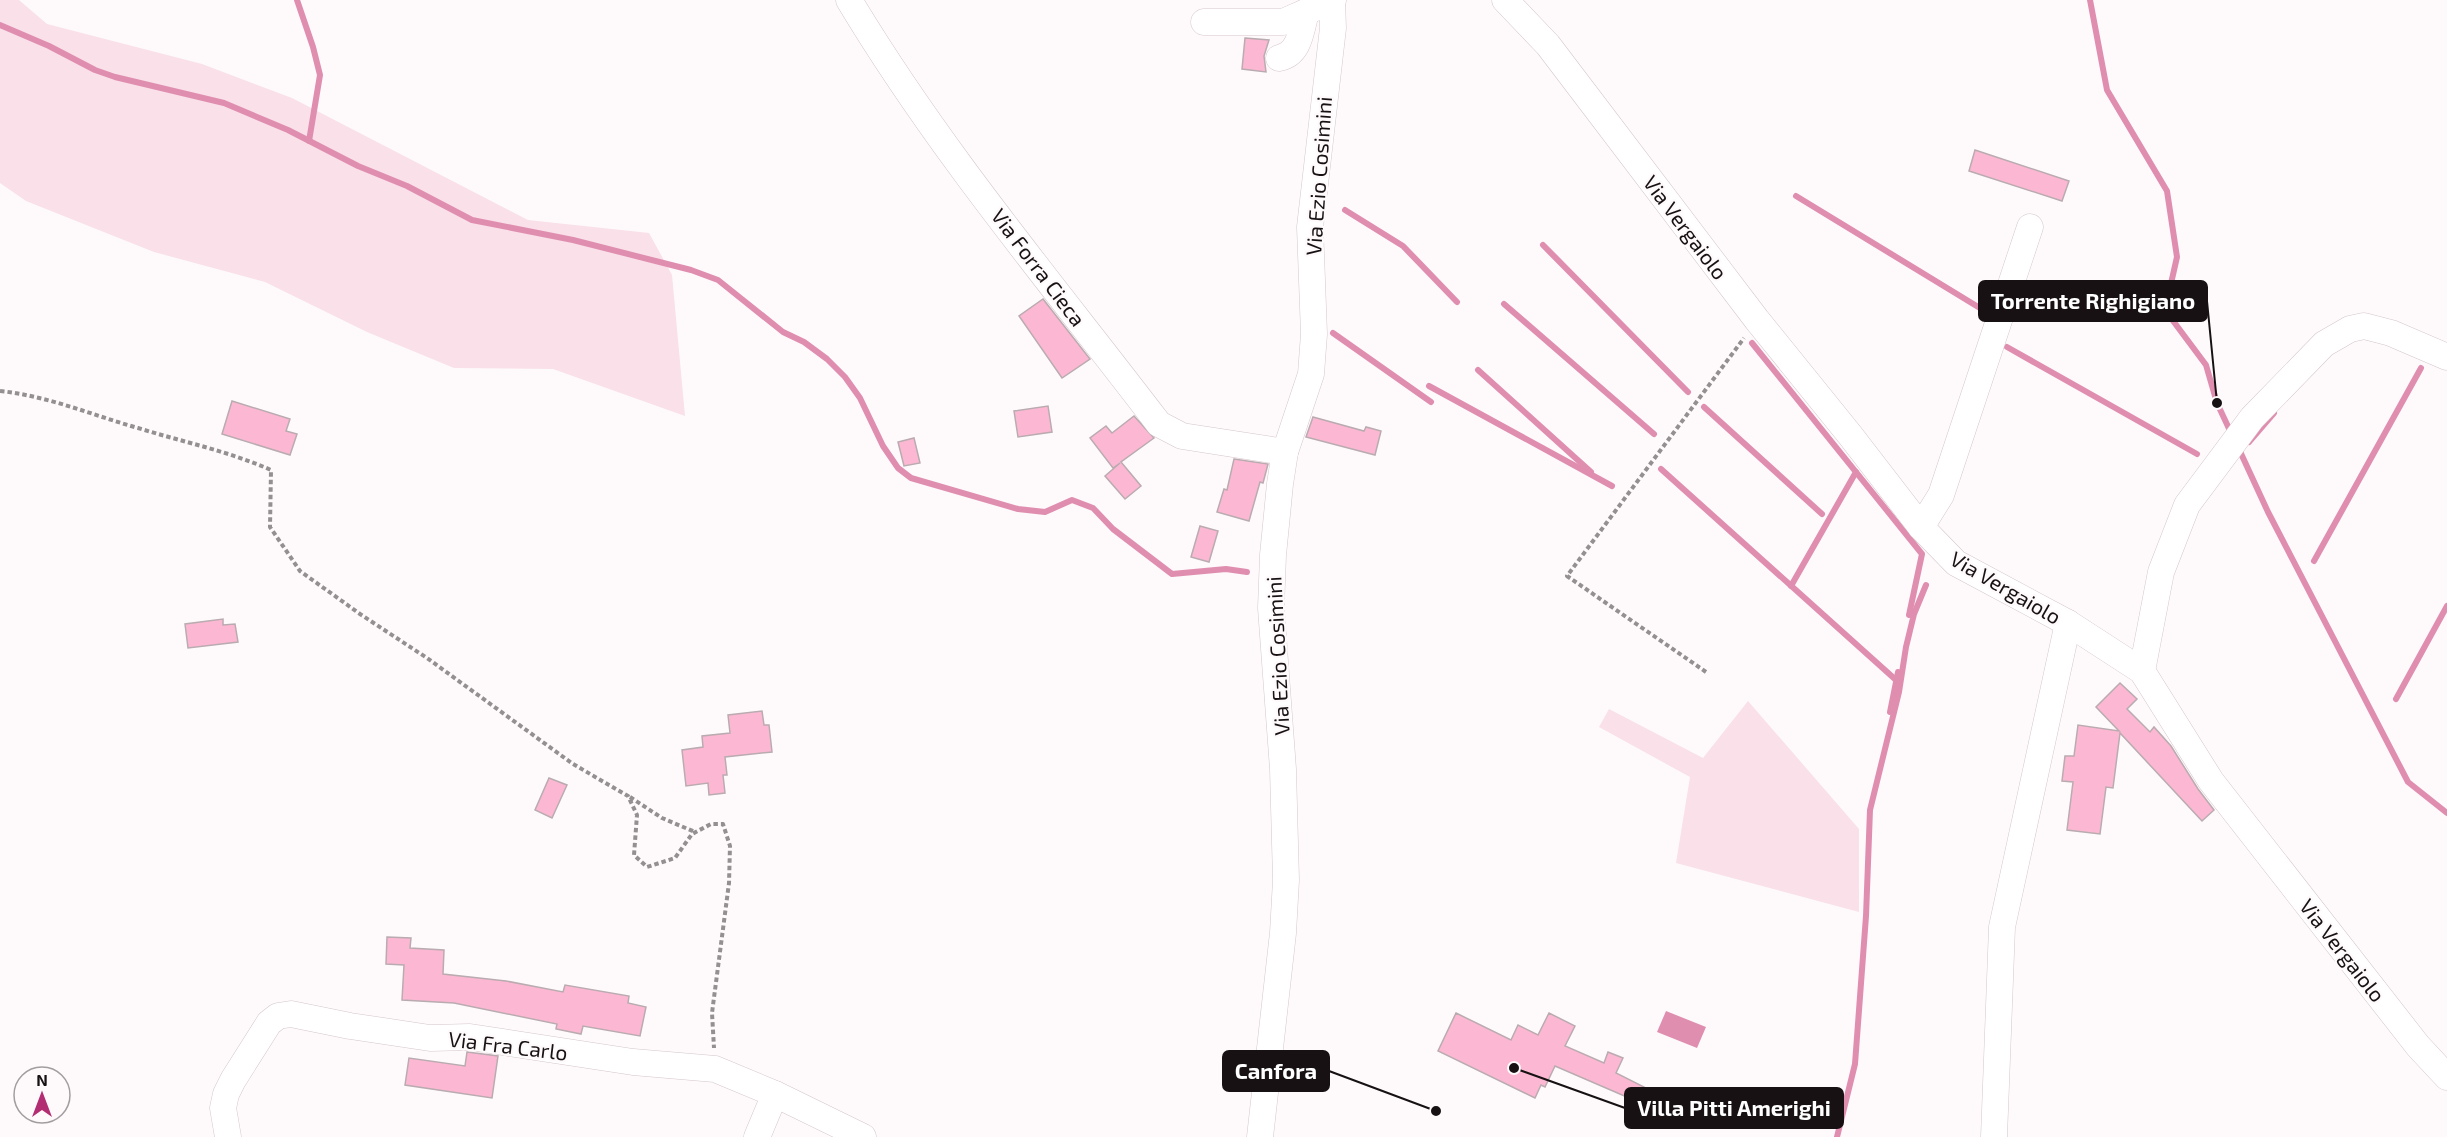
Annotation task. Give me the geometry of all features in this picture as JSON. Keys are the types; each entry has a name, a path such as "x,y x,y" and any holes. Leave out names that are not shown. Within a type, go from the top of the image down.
{"street":[{"name":"Via Forra Cieca","path":"849,0 885,60 987,199 1159,424 1182,436 1286,452"},
{"name":"Via Ezio Cosimini","path":"1260,1137 1283,933 1286,880 1283,769 1271,608 1280,484 1286,452 1311,374 1314,334 1310,227 1333,28 1332,0"},
{"path":"1204,22 1283,22 1332,0"},
{"name":"Via Vergaiolo","path":"1505,0 1548,45 1757,320 1921,527 1956,563 2068,623 2142,670 2211,781 2418,1046 2447,1077"},
{"path":"1279,58 1287,57 1294,50 1306,12"},
{"path":"1921,527 1941,495 2030,227"},
{"path":"2142,670 2162,572 2187,505 2260,410 2324,344 2350,329 2364,327 2391,333 2447,357"},
{"path":"1994,1137 2002,927 2068,623"},
{"name":"Via Fra Carlo","path":"228,1137 223,1108 232,1080 269,1023 278,1016 291,1014 430,1038 470,1037 633,1062 715,1069 775,1094 863,1137"},
{"path":"757,1137 775,1094"}],"path":[{"path":"1706,672 1567,576 1757,320"},
{"path":"0,391 30,394 59,402 104,418 241,457 271,470 270,527 300,571 427,658 573,764 662,818 695,833"},
{"path":"628,796 637,815 634,855 647,867 675,858 695,833 711,824 723,824 730,846 729,883 712,1013 715,1069"}],"shaded area":[{"path":"0,0 19,0 47,24 202,64 292,98 528,220 649,233 672,275 685,416 553,369 454,368 367,332 265,282 154,252 26,201 0,183"},
{"path":"1748,701 1859,829 1859,912 1676,863 1690,777 1599,727 1609,709 1703,758"},
{"path":"1666,1011 1706,1027 1697,1048 1657,1032"}],"building":[{"path":"1245,38 1269,40 1264,56 1266,72 1242,69"},
{"path":"1975,150 2069,181 2062,201 1969,171"},
{"path":"1043,299 1090,359 1062,378 1019,316"},
{"path":"232,401 290,419 286,431 297,434 290,455 222,434"},
{"path":"1048,406 1052,432 1018,437 1014,411"},
{"path":"1134,416 1154,438 1121,462 1141,486 1125,499 1105,476 1120,463 1113,468 1090,438 1106,426 1112,433"},
{"path":"1313,417 1364,431 1366,427 1381,431 1375,455 1306,437"},
{"path":"914,438 920,463 904,466 898,442"},
{"path":"1234,459 1268,464 1263,483 1260,482 1249,521 1217,512 1224,489 1227,490"},
{"path":"1200,526 1218,531 1209,562 1191,557"},
{"path":"223,619 223,625 235,624 238,642 188,648 185,624"},
{"path":"2120,683 2137,699 2127,709 2150,732 2154,727 2171,746 2214,810 2202,821 2120,733 2113,788 2106,787 2100,834 2067,830 2073,782 2062,781 2065,756 2074,756 2078,725 2119,731 2096,707"},
{"path":"762,711 764,725 769,725 772,752 725,757 727,775 723,775 725,793 709,795 708,783 686,786 682,750 703,747 702,736 730,733 728,715"},
{"path":"549,778 567,785 552,818 535,810"},
{"path":"387,937 411,938 410,948 444,950 443,974 506,981 563,992 565,985 629,996 628,1003 646,1007 640,1036 583,1026 581,1034 556,1029 557,1024 454,1003 402,1000 404,965 386,964"},
{"path":"1456,1013 1511,1040 1518,1025 1538,1035 1549,1013 1575,1026 1565,1046 1604,1063 1608,1052 1623,1058 1616,1073 1650,1090 1643,1104 1555,1066 1545,1087 1541,1085 1535,1098 1438,1051"},
{"path":"467,1052 498,1056 492,1098 405,1085 409,1058 465,1066"}],"waterway":[{"path":"297,0 320,75 309,141"},
{"path":"2090,0 2107,90 2167,191 2177,257 2165,310 2206,365 2217,403 2232,435"},
{"path":"0,25 49,46 95,70 115,77 224,103 288,130 358,166 407,186 472,220 573,240 691,270 718,280 783,332 804,342 827,359 845,377 860,398 883,446 898,468 911,478 1018,509 1045,512 1072,500 1093,508 1113,529 1172,574 1226,569 1247,572"},
{"path":"1796,196 1993,316"},
{"path":"1345,210 1403,246 1457,302"},
{"path":"1543,245 1688,392"},
{"path":"1504,304 1654,434"},
{"path":"1333,333 1431,402"},
{"path":"1752,343 1922,554 1909,615"},
{"path":"2007,347 2197,454"},
{"path":"2314,561 2421,368"},
{"path":"1478,370 1591,472"},
{"path":"1429,386 1612,486"},
{"path":"1704,407 1822,514"},
{"path":"2249,442 2274,413"},
{"path":"2238,447 2268,512 2408,782 2447,813"},
{"path":"1661,469 1896,680"},
{"path":"1791,586 1856,472"},
{"path":"1837,1137 1855,1064 1866,916 1870,810 1899,692 1914,614 1926,585"},
{"path":"2396,699 2447,606"},
{"path":"1890,712 1898,672"}],"place":[{"name":"Torrente Righigiano","path":"2217,403"},
{"name":"Villa Pitti Amerighi","path":"1514,1068"},
{"name":"Canfora","path":"1436,1111"}]}
